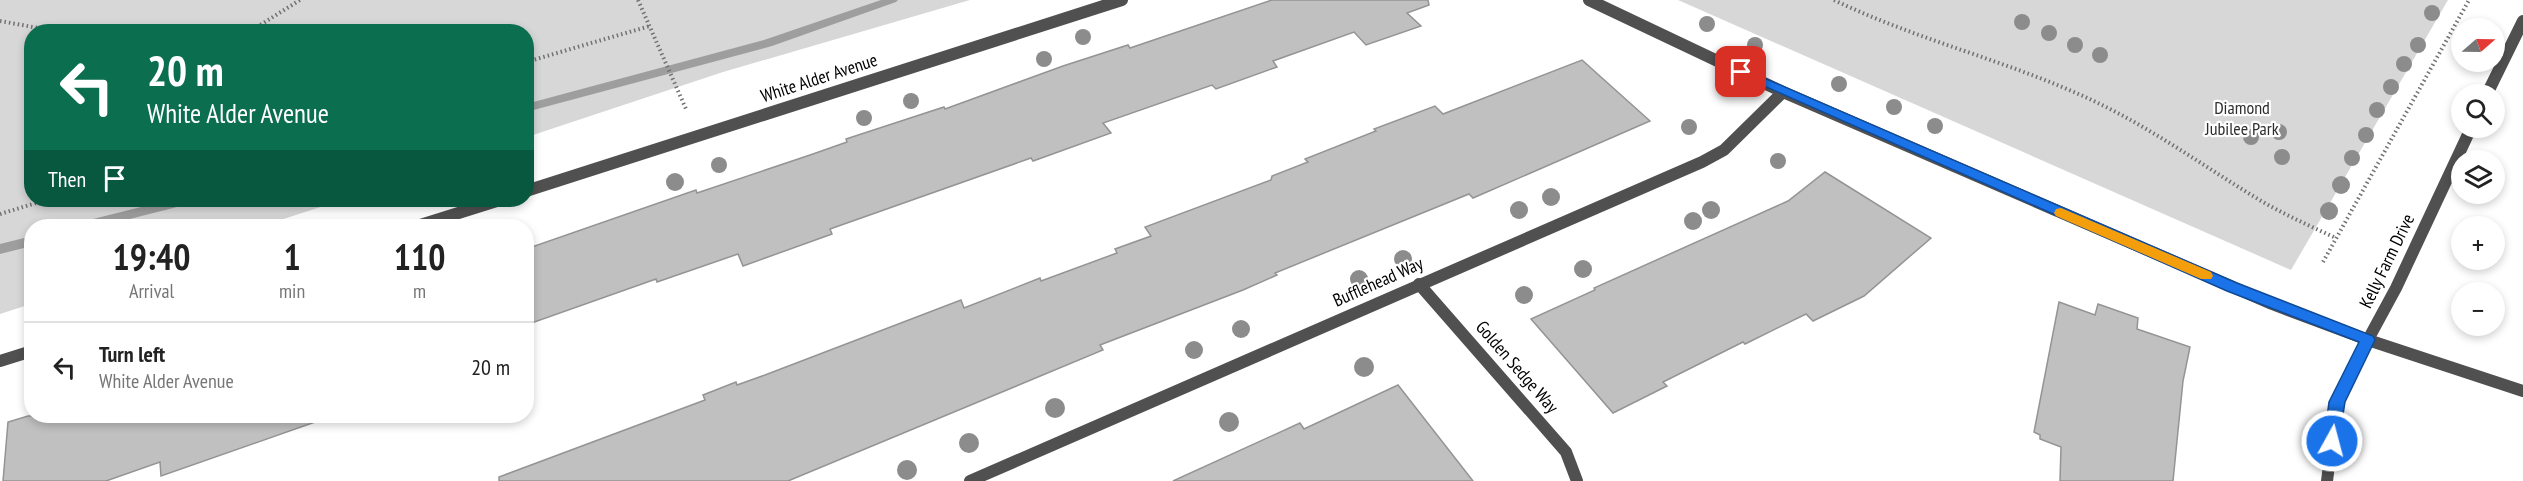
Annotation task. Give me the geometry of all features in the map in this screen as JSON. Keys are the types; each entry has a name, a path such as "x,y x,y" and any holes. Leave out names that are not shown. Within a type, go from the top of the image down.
{"street":[{"name":"White Alder Avenue","path":"534,188 1122,0"},
{"path":"1589,0 1784,92 2262,300 2368,340 2523,391"},
{"path":"2492,84 2523,21"},
{"name":"Bufflehead Way","path":"970,481 1702,162 1724,150 1784,92"},
{"name":"Kelly Farm Drive","path":"2327,481 2337,402 2396,288 2466,138"},
{"path":"439,219 478,207"},
{"name":"Golden Sedge Way","path":"1419,284 1566,452 1577,481"},
{"path":"0,361 24,354"}],"path":[{"path":"262,24 300,0"},
{"path":"638,0 685,108"},
{"path":"1834,0 1910,31 2042,78 2095,101 2157,134 2248,193 2285,214 2336,238"},
{"path":"2323,262 2469,0"},
{"path":"0,21 24,25"},
{"path":"534,60 650,26"},
{"path":"0,214 24,207"}],"green space":[{"path":"0,0 970,0 723,72 534,135 534,24 24,24 24,207 320,207 284,219 24,219 24,306 0,314"},
{"name":"Diamond Jubilee Park","path":"1678,0 2448,0 2291,270"}],"building":[{"path":"1272,0 1428,0 1429,5 1407,13 1421,26 1366,45 1354,32 1273,61 1277,67 1216,89 1212,85 1103,123 1111,133 1033,161 1031,158 830,229 832,234 743,266 738,254 657,282 656,279 534,322 534,246 696,190 697,193 813,154 847,142 846,139 944,107 945,109 1063,66 1128,45 1130,48"},
{"path":"1582,60 1650,121 1473,198 1469,194 1275,273 1277,275 1243,290 1100,345 1103,350 788,481 499,481 499,477 705,400 703,395 736,382 737,385 765,375 961,300 964,308 1040,278 1041,281 1117,253 1115,249 1151,236 1145,227 1271,180 1272,176 1308,162 1305,159 1376,131 1374,129 1435,106 1443,114"},
{"path":"1825,172 1931,238 1864,296 1813,321 1806,314 1745,344 1743,342 1663,382 1667,386 1613,413 1531,319 1595,290 1594,288 1788,201"},
{"path":"2059,302 2095,315 2098,304 2138,318 2137,329 2190,347 2183,381 2173,481 2060,481 2061,447 2040,439 2040,435 2034,432"},
{"path":"1398,385 1473,481 1173,481 1300,423 1304,429"},
{"path":"24,417 24,423 312,423 161,476 160,462 106,481 3,481 8,422"}],"waterway":[{"path":"534,106 768,43 892,0"},
{"path":"112,219 158,207"},
{"path":"0,249 24,243"}],"slow traffic":[{"path":"2061,213 2206,276"}],"route":[{"path":"1741,72 2232,287 2368,340 2350,371 2337,402 2332,441"}]}
